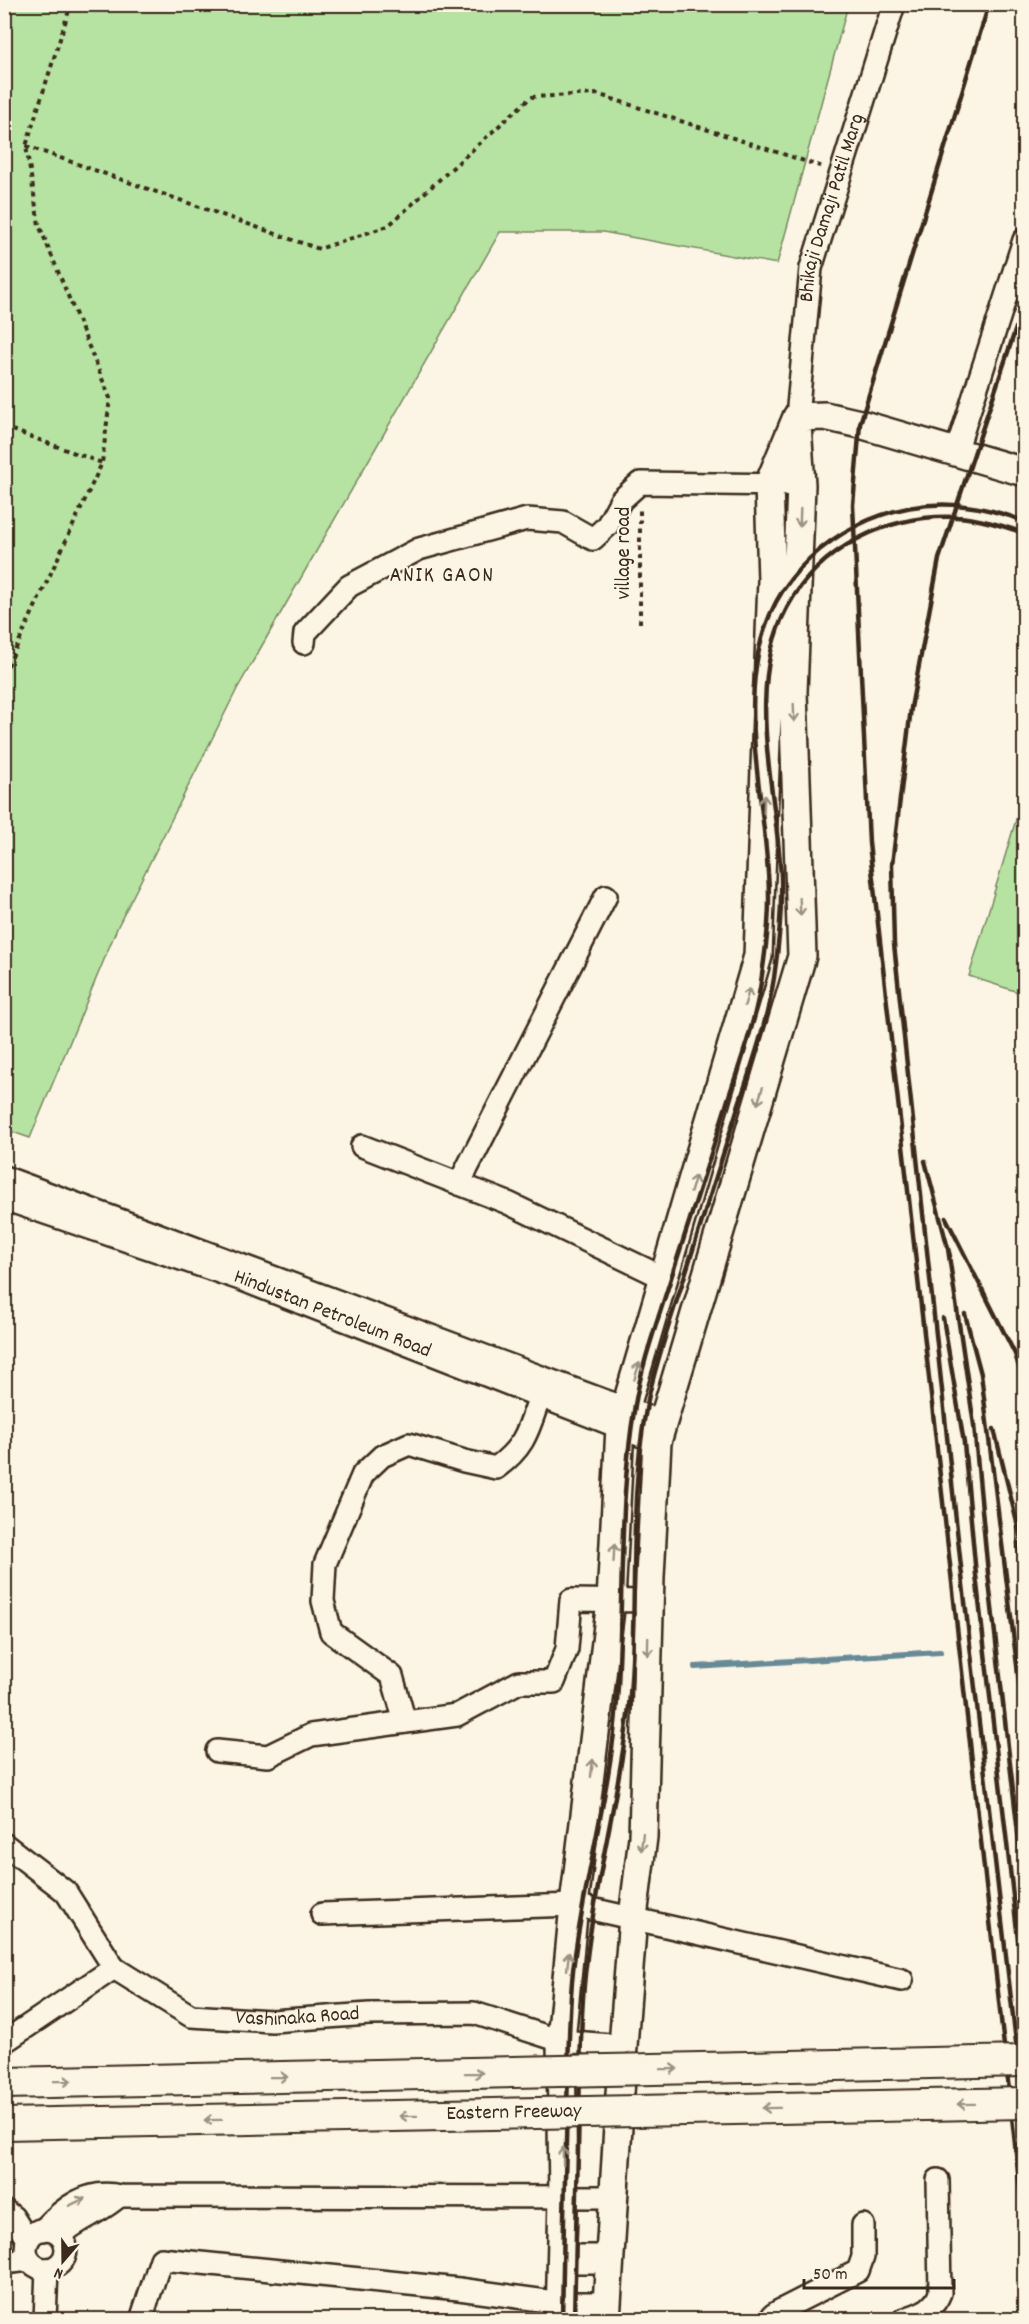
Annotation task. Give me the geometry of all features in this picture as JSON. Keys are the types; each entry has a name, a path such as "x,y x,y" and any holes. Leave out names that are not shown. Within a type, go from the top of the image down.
{"highway":[{"name":"Eastern Freeway","path":"4,2083 1024,2061"},
{"name":"Eastern Freeway","path":"4,2124 1024,2103"}],"main road":[{"path":"797,417 825,416 860,424 1024,472"},
{"path":"561,2311 563,2198 561,2041 574,1905 611,1601 623,1418 758,956 772,580 769,484 797,417"},
{"path":"607,2311 622,2046 633,1917 643,1837 649,1600 659,1432 802,956 793,692 801,485 797,417"},
{"path":"562,2259 609,2259"}],"street":[{"name":"Bhikaji Damaji Patil Marg","path":"797,417 811,268 894,4"},
{"path":"956,452 1024,240"},
{"path":"304,643 305,633 349,586 419,549 527,519 563,522 593,539 607,526 621,500 640,483 801,485"},
{"path":"459,1184 606,896"},
{"path":"362,1146 508,1203 664,1278"},
{"path":"4,1176 623,1418"},
{"name":"Hindustan Petroleum Road","path":"4,1199 240,1280 540,1396 623,1418 659,1432"},
{"path":"405,1722 392,1676 331,1632 323,1601 325,1564 363,1474 382,1456 409,1444 496,1468 512,1456 526,1438 540,1396"},
{"path":"217,1751 268,1756 311,1735 457,1714 519,1682 554,1682 567,1648 571,1600 649,1600"},
{"path":"4,1844 66,1892 114,1968 4,2042"},
{"path":"322,1914 574,1905 902,1980"},
{"name":"Vashinaka Road","path":"114,1968 191,2016 272,2021 369,2014 474,2013 561,2041 622,2046"},
{"path":"903,2319 928,2310 936,2303 940,2293 938,2180"},
{"path":"4,2263 42,2247 82,2218 111,2204 120,2196 613,2197"},
{"path":"4,2210 42,2247 45,2319"},
{"path":"772,2319 773,2315 779,2311 858,2271 863,2257 863,2225"},
{"path":"141,2319 161,2259 459,2289 561,2311 607,2311"}],"path":[{"path":"4,674 102,463 110,398 39,225 26,146 71,4"},
{"path":"26,146 319,249 388,226 531,97 597,94 841,173"},
{"path":"4,427 102,463"},
{"name":"village road","path":"640,483 640,623"}],"green space":[{"path":"5,4 848,5 777,264 603,232 500,232 237,689 118,926 30,1138 4,1129"},
{"path":"1024,793 1024,994 969,976"}],"waterway":[{"path":"695,1667 940,1652"}],"railway":[{"path":"989,4 860,424 853,505 869,843 1024,2224"},
{"path":"1024,304 939,559 911,708 892,865 894,944 962,1576 1024,2111"},
{"path":"562,2320 572,1980 614,1734 626,1479 635,1405 651,1341 749,1035 760,990 765,950 769,886 757,770 753,700 756,666 763,633 776,602 791,579 810,558 832,540 856,526 882,515 910,508 937,505 980,508 1024,521"},
{"path":"574,2320 584,1984 595,1901 620,1772 629,1706 635,1517 641,1442 647,1404 659,1356 764,1026 777,953 781,915 781,877 766,740 765,706 767,672 774,639 787,608 801,586 817,568 858,538 906,521 956,517 982,521 1024,533"},
{"path":"925,1161 950,1256"},
{"path":"946,1218 1015,1354 1024,1383"},
{"path":"948,1249 974,1425 988,1573 1024,1885"},
{"path":"965,1314 981,1374 1024,1722"},
{"path":"943,1318 964,1443 976,1575 1024,1991"},
{"path":"994,1429 1024,1551"},
{"path":"1018,1543 1024,1603"}],"district":[{"name":"ANIK GAON","path":"442,576"}]}
